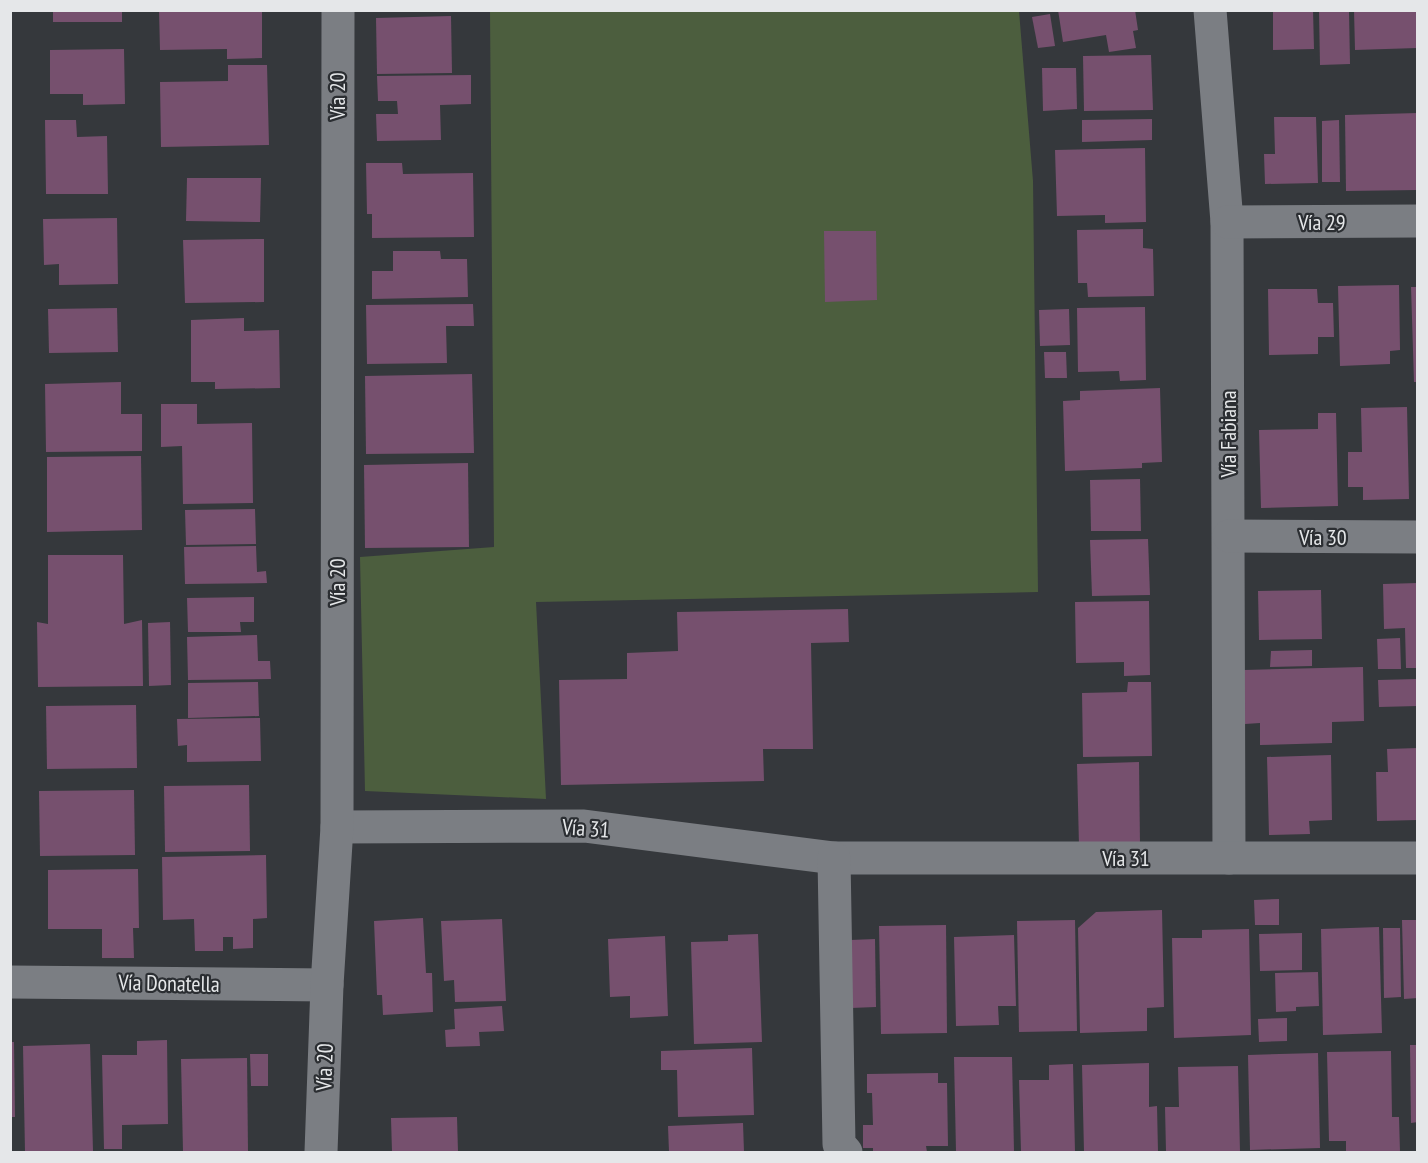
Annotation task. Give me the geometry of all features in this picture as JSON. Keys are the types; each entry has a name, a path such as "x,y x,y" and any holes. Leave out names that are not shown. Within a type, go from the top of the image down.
{"street":[{"name":"Vía 20","path":"321,1152 327,985 337,827 338,10"},
{"name":"Vía Fabiana","path":"1210,10 1227,222 1229,858"},
{"name":"Vía 29","path":"1227,222 1418,221"},
{"name":"Vía 30","path":"1229,536 1418,537"},
{"name":"Vía 31","path":"337,827 585,826 834,858 1418,858"},
{"path":"834,858 839,1144 846,1152"},
{"name":"Vía Donatella","path":"10,982 327,985"}],"green space":[{"path":"490,11 1019,11 1033,181 1038,592 536,602 546,799 365,791 360,557 494,547"}],"building":[{"path":"53,10 122,10 122,22 53,22"},
{"path":"159,10 262,10 262,58 227,59 227,49 160,50"},
{"path":"1058,10 1135,10 1138,30 1133,31 1136,48 1109,52 1106,35 1063,42"},
{"path":"1273,10 1313,10 1314,49 1273,50"},
{"path":"1319,10 1349,10 1350,64 1320,65"},
{"path":"1354,10 1416,10 1417,48 1355,50"},
{"path":"1050,14 1055,46 1038,48 1032,17"},
{"path":"451,16 452,73 377,74 376,18"},
{"path":"124,49 125,104 83,105 83,94 50,94 50,50"},
{"path":"1151,55 1153,110 1084,111 1083,56"},
{"path":"228,65 267,65 269,145 161,147 160,82 228,81"},
{"path":"1042,68 1076,68 1077,109 1043,111"},
{"path":"471,75 471,104 440,105 441,140 377,141 376,114 398,114 397,101 378,101 377,76"},
{"path":"1418,113 1418,190 1346,191 1345,115"},
{"path":"1274,117 1316,117 1318,183 1265,184 1264,154 1275,154"},
{"path":"1152,119 1152,140 1082,142 1082,120"},
{"path":"45,120 76,120 77,137 107,136 108,194 46,194"},
{"path":"1339,120 1340,182 1322,182 1322,121"},
{"path":"1145,148 1146,222 1105,223 1105,215 1057,216 1055,150"},
{"path":"366,163 402,163 403,174 473,173 474,237 372,238 372,214 367,214"},
{"path":"187,178 261,178 260,222 186,221"},
{"path":"117,218 118,284 59,285 59,264 44,265 43,219"},
{"path":"1143,229 1143,248 1153,249 1154,296 1088,297 1087,283 1078,283 1077,230"},
{"path":"824,231 876,231 877,300 825,302"},
{"path":"264,239 264,302 185,303 183,240"},
{"path":"393,251 440,251 441,259 467,259 468,297 372,299 372,271 393,271"},
{"path":"1399,285 1400,350 1390,351 1390,364 1340,366 1338,286"},
{"path":"1411,287 1418,287 1418,382 1414,382"},
{"path":"1268,289 1317,289 1318,303 1333,303 1334,337 1318,337 1318,354 1269,355"},
{"path":"473,304 474,326 446,326 447,363 367,364 366,305"},
{"path":"1145,307 1146,380 1120,381 1119,371 1078,372 1077,308"},
{"path":"117,308 118,352 49,353 48,309"},
{"path":"1069,309 1070,345 1040,346 1039,310"},
{"path":"244,318 244,331 279,330 280,388 215,389 215,382 191,382 191,320"},
{"path":"1044,352 1066,352 1067,378 1045,378"},
{"path":"472,374 474,453 366,454 365,376"},
{"path":"121,382 121,414 142,414 142,451 46,452 45,384"},
{"path":"1160,388 1162,462 1142,463 1142,468 1065,471 1063,401 1080,400 1080,391"},
{"path":"161,404 197,404 197,424 252,423 253,503 183,504 182,446 161,447"},
{"path":"1407,407 1409,499 1363,500 1363,487 1348,487 1348,452 1362,452 1361,408"},
{"path":"1318,413 1336,413 1338,506 1261,508 1259,430 1318,429"},
{"path":"141,456 142,530 47,532 47,457"},
{"path":"468,463 469,547 365,548 364,465"},
{"path":"1140,479 1141,531 1091,531 1090,480"},
{"path":"255,509 256,544 186,545 185,510"},
{"path":"1148,539 1150,595 1092,596 1090,540"},
{"path":"256,546 257,572 266,571 267,583 185,584 184,547"},
{"path":"48,555 123,555 124,624 142,620 143,686 38,687 37,622 48,624"},
{"path":"1418,583 1418,668 1406,668 1405,628 1384,629 1383,584"},
{"path":"1321,590 1322,639 1259,640 1258,591"},
{"path":"254,597 254,622 240,622 241,632 188,632 187,598"},
{"path":"1149,601 1150,675 1124,676 1124,662 1076,663 1075,602"},
{"path":"848,609 849,642 811,643 813,749 763,749 764,781 561,785 559,680 627,679 627,653 678,651 677,612"},
{"path":"170,622 171,685 149,686 148,623"},
{"path":"257,635 258,661 270,661 271,679 188,680 187,637"},
{"path":"1400,638 1401,669 1378,669 1377,639"},
{"path":"1312,650 1312,666 1270,667 1271,651"},
{"path":"1363,667 1364,721 1332,722 1332,743 1260,745 1260,723 1245,724 1244,670"},
{"path":"1418,679 1418,706 1379,707 1378,680"},
{"path":"258,682 259,716 188,718 188,683"},
{"path":"1128,682 1151,682 1152,756 1083,757 1082,693 1127,692"},
{"path":"136,705 137,768 47,769 46,706"},
{"path":"260,718 261,761 187,762 187,745 178,746 177,719"},
{"path":"1418,748 1418,820 1377,821 1376,772 1388,772 1387,749"},
{"path":"1331,755 1332,820 1309,821 1310,834 1269,835 1267,757"},
{"path":"1139,762 1140,845 1079,846 1077,764"},
{"path":"249,785 250,851 165,852 164,786"},
{"path":"134,790 135,855 40,856 39,791"},
{"path":"266,855 267,918 253,919 253,948 233,949 233,937 223,937 223,951 195,951 194,919 163,920 162,857"},
{"path":"138,869 139,928 133,928 134,958 102,958 102,929 48,929 48,870"},
{"path":"1279,899 1279,925 1255,925 1254,900"},
{"path":"1162,910 1164,1007 1147,1008 1147,1031 1080,1033 1078,928 1096,912"},
{"path":"423,918 426,973 432,973 433,1012 383,1015 382,995 377,995 374,921"},
{"path":"502,919 506,1001 455,1002 454,980 444,981 441,921"},
{"path":"1075,920 1077,1031 1019,1032 1017,921"},
{"path":"1402,920 1418,920 1418,998 1404,999"},
{"path":"946,925 947,1033 881,1034 879,926"},
{"path":"1379,927 1382,1033 1323,1035 1321,929"},
{"path":"1383,928 1400,928 1401,997 1384,998"},
{"path":"1249,929 1251,1035 1174,1038 1172,938 1202,938 1202,930"},
{"path":"1302,933 1302,970 1260,971 1259,934"},
{"path":"758,934 762,1042 694,1044 691,942 728,941 728,935"},
{"path":"1014,935 1016,1006 998,1006 999,1025 956,1026 954,937"},
{"path":"665,936 668,1016 630,1018 630,996 610,997 608,939"},
{"path":"875,939 876,1007 851,1008 850,940"},
{"path":"1318,972 1319,1006 1296,1007 1296,1011 1276,1012 1275,973"},
{"path":"502,1006 504,1031 479,1032 480,1046 446,1047 445,1030 455,1029 454,1009"},
{"path":"1287,1018 1287,1041 1259,1042 1258,1019"},
{"path":"167,1040 168,1124 122,1125 122,1149 104,1149 102,1055 137,1055 137,1041"},
{"path":"10,1042 14,1042 15,1117 10,1117"},
{"path":"90,1044 93,1151 25,1152 23,1046"},
{"path":"1410,1045 1418,1045 1418,1122 1411,1123"},
{"path":"752,1048 754,1115 678,1117 677,1070 661,1070 661,1051"},
{"path":"1391,1051 1392,1117 1399,1117 1400,1152 1346,1152 1346,1141 1329,1141 1327,1052"},
{"path":"1318,1053 1320,1148 1250,1150 1248,1055"},
{"path":"250,1054 268,1054 268,1086 251,1086"},
{"path":"954,1057 1012,1057 1014,1152 956,1152"},
{"path":"247,1058 248,1152 183,1152 181,1059"},
{"path":"1149,1063 1149,1107 1157,1106 1158,1152 1084,1152 1082,1065"},
{"path":"1073,1064 1075,1152 1021,1152 1019,1080 1049,1080 1049,1065"},
{"path":"1238,1066 1240,1152 1166,1152 1165,1107 1179,1107 1178,1067"},
{"path":"938,1073 938,1083 947,1083 948,1146 926,1146 927,1152 873,1152 873,1148 863,1148 863,1125 873,1125 872,1093 867,1093 867,1074"},
{"path":"457,1117 458,1152 392,1152 391,1118"},
{"path":"743,1123 744,1152 669,1152 668,1126"}]}
